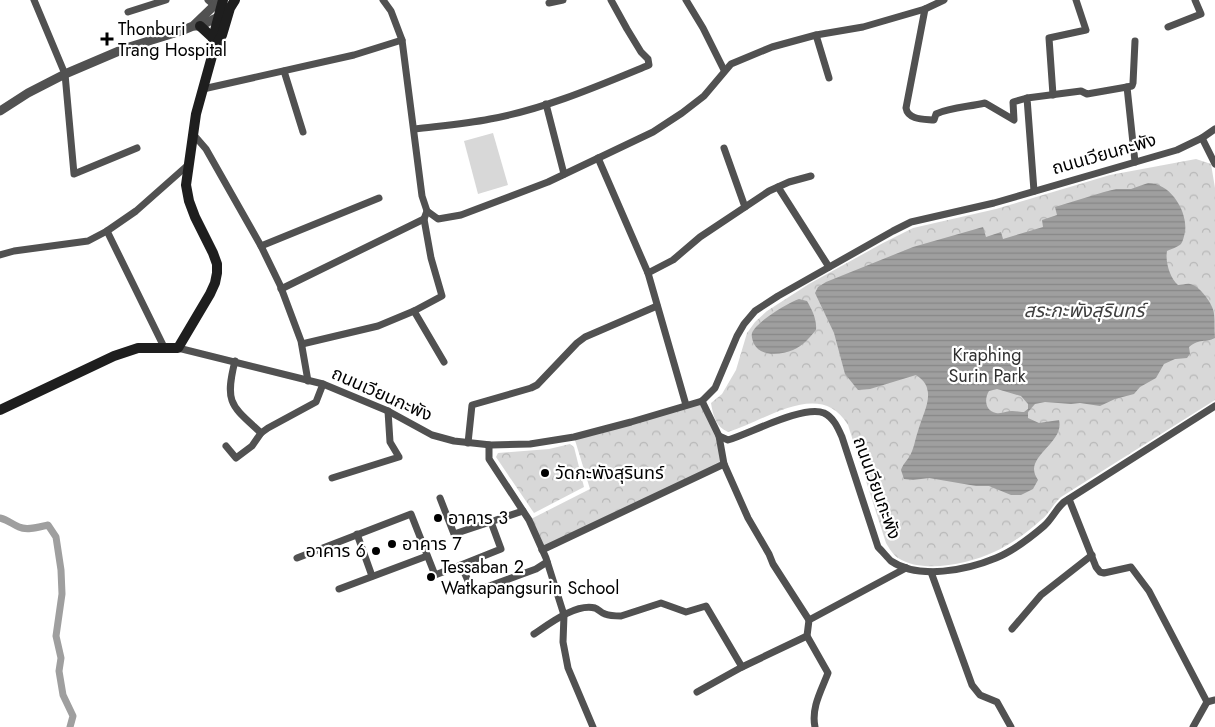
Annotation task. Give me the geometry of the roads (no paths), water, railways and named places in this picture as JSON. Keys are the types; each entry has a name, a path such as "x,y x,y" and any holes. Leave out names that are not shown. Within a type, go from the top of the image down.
{"main road":[{"path":"214,50 213,38 222,2"},
{"path":"178,348 210,294 217,273 217,264 195,217 186,185 193,134 203,89 214,50 222,35 222,2"},
{"path":"196,26 213,38"},
{"name":"ถนนเวียนกะพัง","path":"0,410 114,356 138,348 178,348"}],"street":[{"path":"34,0 65,74 74,174 137,148"},
{"path":"128,12 166,0"},
{"path":"383,0 391,11 402,40 415,129 422,196 427,212 438,219 461,215 564,174 653,132 704,96 731,64 772,47 816,35 863,27 925,9 944,0"},
{"path":"549,3 563,0"},
{"path":"415,129 491,119 546,104 588,90 649,65 648,59 641,52 611,0"},
{"path":"686,0 703,28 724,70"},
{"path":"1052,95 1049,38 1086,30 1076,0"},
{"path":"1168,27 1201,14 1195,0"},
{"path":"196,26 222,2"},
{"path":"925,9 906,108 906,114 910,117 934,120 936,114 945,110 985,103 1014,120 1013,102 1028,98 1081,91 1087,94 1132,86 1135,41"},
{"path":"0,110 65,74 126,48 218,18"},
{"path":"816,35 829,78"},
{"path":"203,89 354,55 402,40"},
{"path":"284,71 303,132"},
{"path":"1127,87 1135,162"},
{"path":"1028,98 1034,191"},
{"path":"546,104 564,174"},
{"name":"ถนนเวียนกะพัง","path":"178,348 323,384 388,411 432,435 454,441 489,445 530,444 574,437 702,401 715,388 737,336 744,324 755,312 778,296 911,222 1034,191 1177,150 1202,138 1215,128"},
{"path":"193,134 206,149 261,246 298,331 308,381"},
{"path":"1202,138 1215,164"},
{"path":"724,148 745,207"},
{"path":"598,158 648,273 686,405"},
{"path":"0,255 14,251 88,241 107,231 136,211 188,165"},
{"path":"648,273 673,260 700,237 778,187 811,176"},
{"path":"778,187 829,267"},
{"path":"261,246 379,198"},
{"path":"302,344 378,326 414,311 442,296 431,258 424,219 427,212"},
{"path":"281,289 424,219"},
{"path":"107,231 164,347"},
{"path":"468,443 472,405 538,385 577,343 585,337 657,306"},
{"path":"414,311 444,362"},
{"path":"235,361 232,374 231,402 238,412 261,434"},
{"path":"226,446 236,458 252,446 261,434 316,402 323,384"},
{"path":"702,401 719,436 724,464 748,518 769,554 772,564 809,620 807,636 828,673 815,705 815,727"},
{"name":"ถนนเวียนกะพัง","path":"719,436 728,440 792,416 810,411 824,413 836,422 878,547 891,561 906,568 931,572 944,571 996,558 1045,525 1058,508 1069,499 1215,406"},
{"path":"332,478 399,457 390,442 388,411"},
{"path":"489,445 489,459 523,511 547,562 564,615 564,654 593,727"},
{"path":"542,550 724,464"},
{"path":"440,498 454,534 523,511"},
{"path":"1069,499 1100,572 1104,573 1128,567 1134,570 1149,591 1207,702"},
{"path":"297,558 411,514 435,575 501,549 491,522"},
{"path":"357,534 372,576"},
{"path":"1012,629 1041,595 1092,555"},
{"path":"339,589 427,556"},
{"path":"461,565 473,592 547,562"},
{"path":"809,620 906,568"},
{"path":"931,572 972,684 980,695 998,702 1011,727"},
{"path":"534,634 564,615 584,608 595,608 606,615 620,616 661,603 686,612 706,606 742,667"},
{"path":"697,692 742,667 807,636"},
{"path":"1194,727 1207,702 1215,700"}],"water":[{"name":"สระกะพังสุรินทร์","path":"1148,183 1156,184 1171,193 1181,208 1184,216 1185,232 1181,244 1167,251 1167,265 1170,274 1178,285 1194,285 1209,301 1214,314 1215,338 1193,344 1189,347 1190,354 1187,358 1175,359 1164,364 1156,378 1140,387 1134,394 1115,399 1100,406 1080,403 1045,402 1035,404 1028,412 1028,418 1039,423 1059,420 1059,427 1054,440 1036,463 1034,470 1038,480 1033,489 1021,495 1011,495 989,486 976,486 929,478 904,479 901,470 912,451 926,409 928,401 927,387 916,375 870,389 858,390 845,374 834,333 815,293 818,287 826,282 913,247 983,227 986,237 1001,232 1003,239 1043,227 1042,220 1057,215 1055,207 1116,189 1131,189","holes":["997,389 1021,396 1028,404 1028,409 1024,412 996,413 992,412 986,404 989,391"]},
{"path":"799,299 807,301 809,304 815,318 816,330 803,344 788,352 772,354 757,348 752,336 755,328 773,313"}],"waterway":[{"path":"0,518 26,529 48,525 56,537 61,570 62,594 56,636 61,658 59,671 63,695 73,716 70,727"}],"place":[{"name":"Thonburi Trang Hospital","path":"107,39"},
{"name":"วัดกะพังสุรินทร์","path":"545,473"},
{"name":"อาคาร 3","path":"438,518"},
{"name":"อาคาร 7","path":"392,544"},
{"name":"อาคาร 6","path":"376,551"},
{"name":"Tessaban 2 Watkapangsurin School","path":"431,577"}],"park label":[{"name":"Kraphing Surin Park","path":"987,365"}]}
